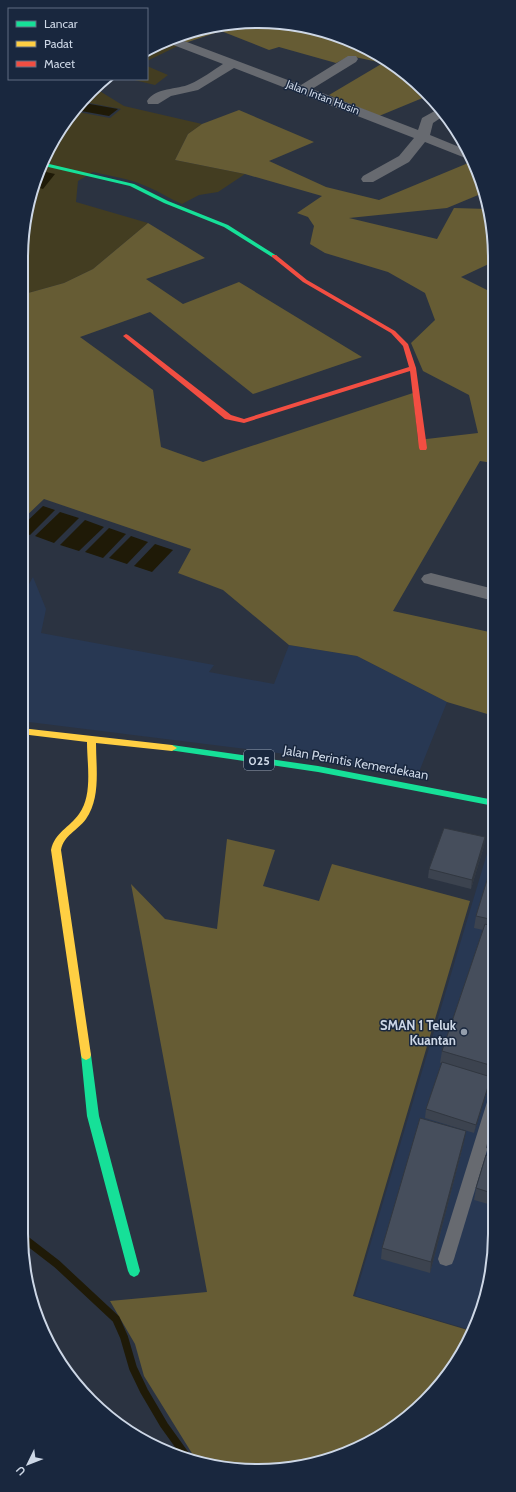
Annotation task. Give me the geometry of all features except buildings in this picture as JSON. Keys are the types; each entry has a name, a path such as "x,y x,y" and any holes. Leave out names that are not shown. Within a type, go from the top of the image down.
{"main road":[{"path":"48,166 132,185 166,202 242,234 287,265 305,280 393,332 406,346 413,368 423,448"},
{"path":"126,336 228,417 238,421 258,418 413,368"},
{"name":"Jalan Perintis Kemerdekaan","path":"28,732 215,753 321,768 421,786 488,802"},
{"path":"92,739 89,797 86,810 81,820 60,838 56,845 56,862 80,1007 93,1116 134,1271"}],"street":[{"name":"Jalan Intan Husin","path":"178,43 303,89 462,153"},
{"path":"303,89 352,59"},
{"path":"153,101 167,93 194,87 232,64"},
{"path":"368,179 404,159 423,136 427,120 437,114"},
{"path":"431,579 488,593"}],"lane":[{"path":"446,1259 488,1123"},
{"path":"479,1153 488,1156"}],"shaded area":[{"path":"243,28 273,28 303,32 332,40 360,52 378,62 350,56 336,63 279,47 269,50 221,31 182,44 178,42 213,32"},
{"path":"178,42 182,44 148,61 148,56 156,52"},
{"path":"381,64 410,85 423,98 379,116 329,95"},
{"path":"148,66 168,75 155,85 134,80 148,80"},
{"path":"99,91 124,106 202,124 188,134 175,160 245,174 218,192 199,195 182,204 141,184 93,172 78,181 76,202 148,223 93,269 64,283 28,293 28,243 32,213 40,184 52,156 67,130 80,112 110,118 121,109 88,103"},
{"path":"89,104 118,109 109,116 82,110"},
{"path":"239,110 314,142 269,161 326,187 379,200 467,163 479,195 447,208 349,218 437,239 454,208 483,209 488,243 488,264 461,277 488,290 488,462 480,461 393,611 488,632 488,714 447,702 357,656 289,645 223,590 178,573 191,549 44,499 28,514 28,293 64,283 93,269 148,223 205,258 146,279 183,304 239,282 362,357 253,394 150,312 80,337 153,390 161,447 203,462 413,393 418,440 478,433 469,395 423,371 411,343 435,320 425,293 388,272 325,253 310,244 314,226 308,217 297,213 322,196 245,174 175,160 188,134 202,124"},
{"path":"45,172 55,174 43,189 39,188"},
{"path":"43,506 55,510 30,535 28,534 28,520"},
{"path":"60,512 79,518 54,543 35,536"},
{"path":"85,520 104,527 79,551 60,545"},
{"path":"109,528 126,534 103,558 85,552"},
{"path":"131,536 148,542 127,564 109,558"},
{"path":"155,544 173,550 152,572 134,566"},
{"path":"33,577 46,609 41,633 214,665 209,672 274,684 289,645 357,656 447,702 417,777 278,753 28,722 28,586"},
{"path":"227,839 275,850 263,886 319,901 332,864 470,901 353,1296 467,1330 449,1362 431,1386 410,1407 386,1425 360,1440 332,1452 303,1460 273,1464 243,1464 213,1460 193,1454 144,1376 135,1344 110,1301 207,1292 131,884 165,919 217,929"},
{"name":"SMAN 1 Teluk Kuantan","path":"488,850 488,1249 484,1279 476,1308 467,1329 355,1296"}],"waterway":[{"path":"28,1242 57,1264 116,1319 124,1337 133,1368 144,1391 164,1425 183,1452"}],"traffic: fast":[{"path":"48,166 132,185 166,202 226,226 274,256"},
{"path":"172,748 318,769 488,802"},
{"path":"86,1055 93,1116 134,1271"}],"traffic: slow":[{"path":"28,732 172,748"},
{"path":"86,1055 56,850 60,838 82,817 91,795 92,739"}],"traffic: jam":[{"path":"274,256 305,281 393,332 406,345 413,368 423,448"},
{"path":"126,336 228,417 244,421 413,368"}],"place":[{"name":"SMAN 1 Teluk Kuantan","path":"464,1032"}]}
